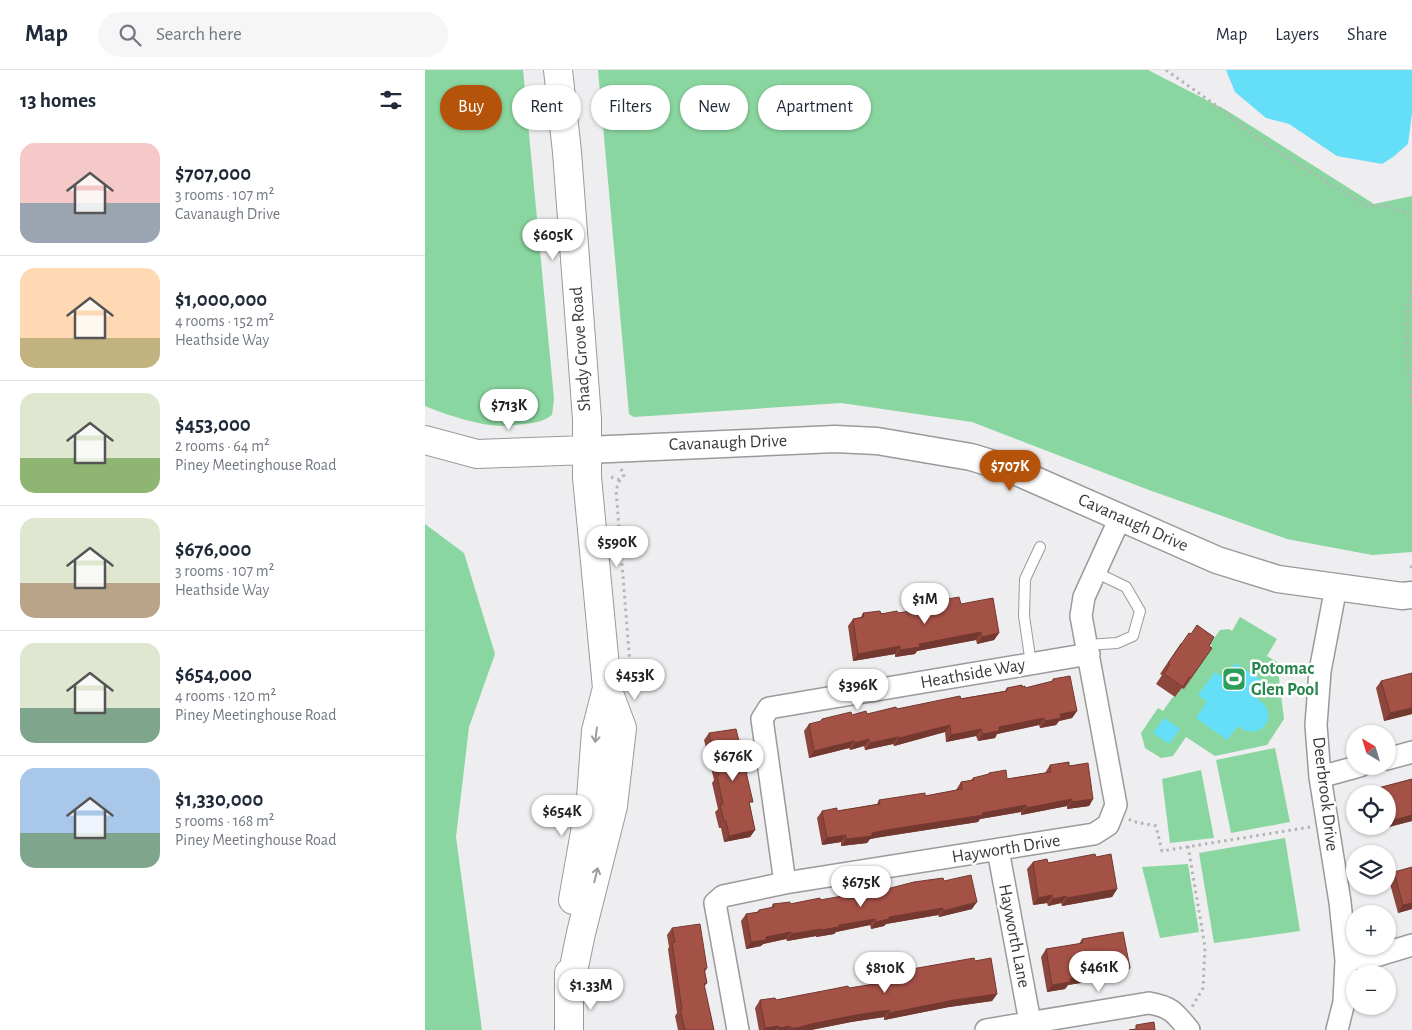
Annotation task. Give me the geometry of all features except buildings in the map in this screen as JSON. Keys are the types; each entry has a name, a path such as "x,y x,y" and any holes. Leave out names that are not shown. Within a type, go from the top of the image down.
{"main road":[{"name":"Shady Grove Road","path":"558,70 567,152 587,419 587,477 607,688 622,728 613,806 581,933 569,991 569,1030"},
{"path":"425,440 477,454 587,450"}],"street":[{"name":"Cavanaugh Drive","path":"587,450 835,439 877,440 971,457 1009,469 1217,560 1278,579 1402,596 1412,595"},
{"path":"1116,805 1081,616 1084,597 1120,518"},
{"name":"Deerbrook Drive","path":"1336,587 1320,670 1316,725 1320,777 1340,902 1346,960 1344,1002 1337,1030"},
{"name":"Heathside Way","path":"785,883 761,719 769,708 1031,664 1088,650"},
{"path":"1396,756 1412,752"},
{"path":"1320,777 1346,770"},
{"name":"Hayworth Drive","path":"737,1030 715,902 723,896 785,883 1094,834 1108,825 1116,805"},
{"name":"Hayworth Lane","path":"998,850 1030,1022"},
{"path":"1346,960 1412,946"},
{"path":"986,1030 1149,1003 1172,1010 1185,1024"}],"lane":[{"path":"1031,664 1024,616 1025,579 1041,547"},
{"path":"1088,650 1117,643 1133,636 1140,611 1126,587 1095,572"}],"path":[{"path":"1167,70 1261,141 1365,205 1386,206 1405,212 1412,221"},
{"path":"1412,284 1408,303 1407,354 1412,404"},
{"path":"611,477 620,480"},
{"path":"1411,568 1412,564"},
{"path":"1116,805 1131,821 1156,826 1162,850 1328,824"},
{"path":"1185,1024 1189,1011 1203,988 1205,948 1188,846"}],"green space":[{"path":"425,70 523,70 524,85 512,85 512,130 529,130 554,399 552,415 535,423 495,426 443,413 425,406"},
{"path":"598,70 1148,70 1226,110 1374,204 1412,196 1412,552 1372,555 1287,539 1149,490 972,422 841,403 634,417 629,414 603,130 670,130 670,85 599,85"},
{"path":"425,524 464,553 495,654 469,727 456,837 482,1030 425,1030"},
{"name":"Potomac Glen Pool","path":"1240,617 1277,639 1267,656 1277,662 1284,719 1267,745 1215,756 1186,737 1173,756 1161,758 1145,748 1141,733 1158,708 1163,711 1172,698 1177,695 1212,647 1210,644 1220,630 1229,629 1232,631"},
{"path":"1275,748 1290,822 1231,833 1216,760"},
{"path":"1201,770 1214,838 1170,843 1162,779"},
{"path":"1285,838 1300,931 1214,943 1199,853"},
{"path":"1188,864 1199,932 1160,938 1142,867"}],"water":[{"path":"1226,70 1412,70 1412,113 1408,144 1382,164 1337,156 1289,124 1266,118 1235,92"},
{"path":"1235,663 1267,684 1256,698 1267,710 1268,716 1267,722 1258,730 1244,730 1238,726 1227,740 1196,718 1207,702 1198,695 1215,672 1224,678"},
{"path":"1164,718 1180,729 1169,744 1153,733"}],"place":[{"name":"Potomac Glen Pool","path":"1234,679"}]}
